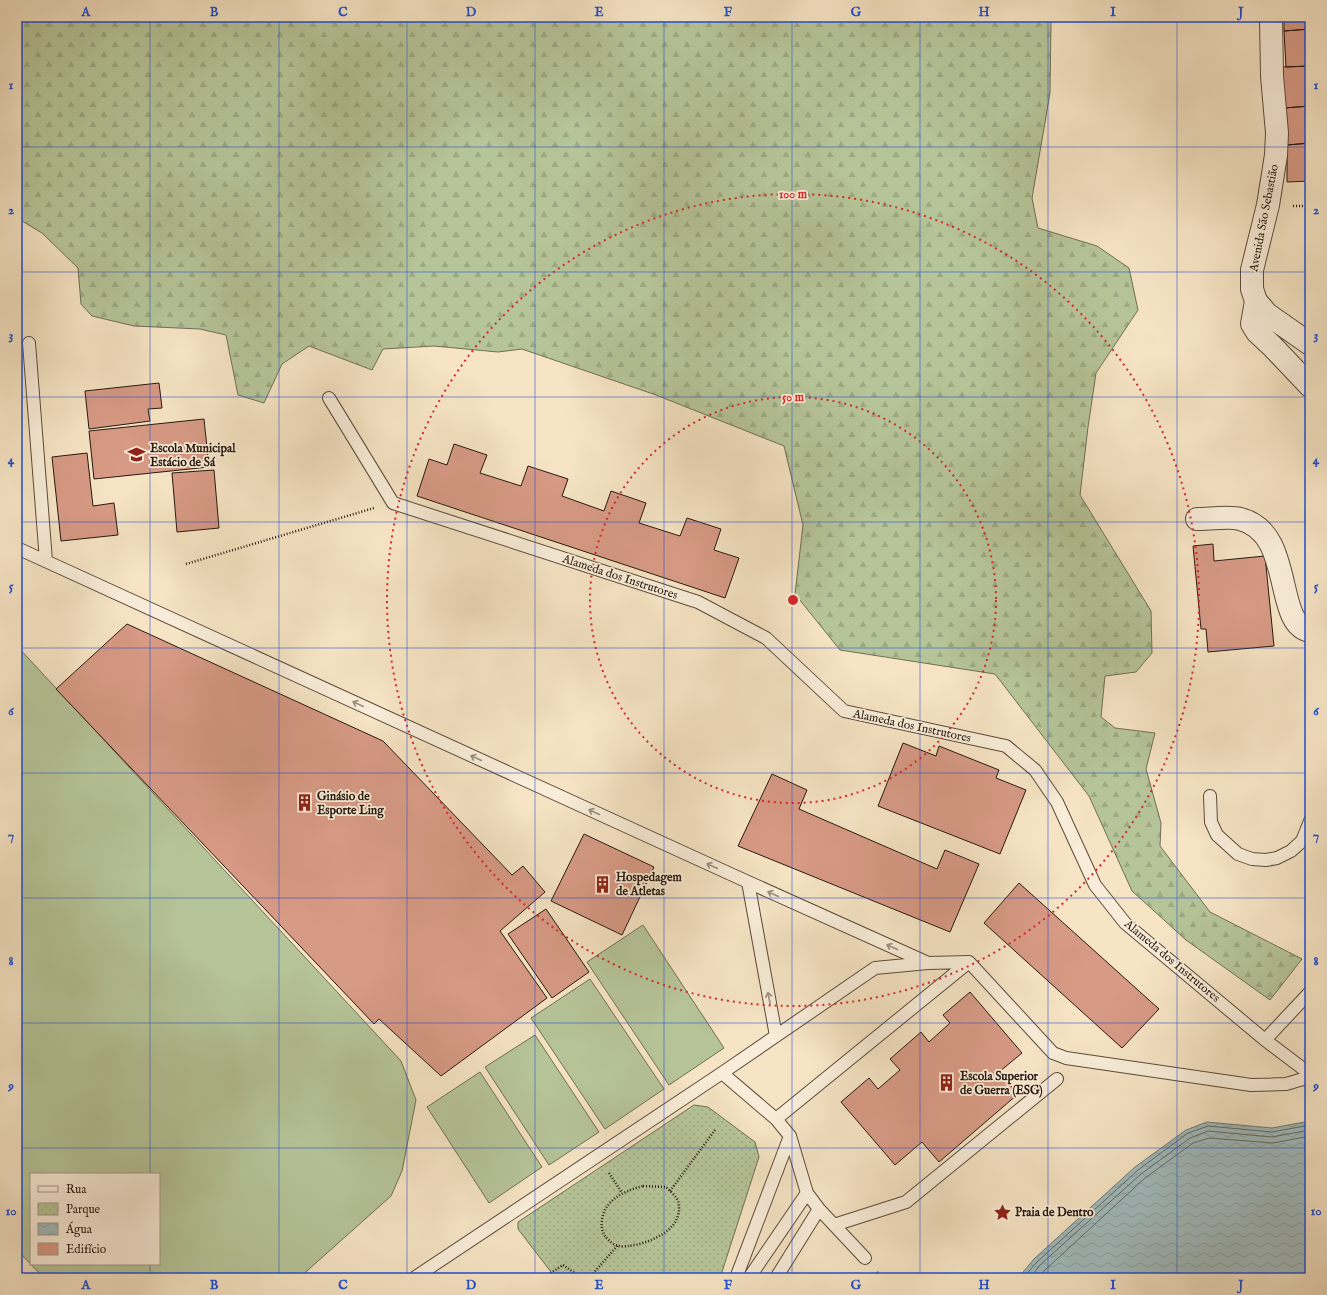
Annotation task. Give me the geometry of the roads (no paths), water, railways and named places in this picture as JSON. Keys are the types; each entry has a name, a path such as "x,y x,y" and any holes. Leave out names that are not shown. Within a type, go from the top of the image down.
{"street":[{"name":"Avenida São Sebastião","path":"1271,17 1272,76 1277,133 1276,155 1268,206 1252,270 1252,289 1256,301 1266,314 1310,344"},
{"path":"1256,301 1252,324 1257,332 1310,386"},
{"path":"1197,519 1240,518 1260,528 1269,539 1280,567 1290,610 1296,621 1305,630 1310,631"}],"lane":[{"path":"29,343 46,561"},
{"name":"Alameda dos Instrutores","path":"329,398 393,503 698,602 766,638 844,711 1006,746 1035,770 1057,802 1095,885 1125,923 1265,1040 1310,1074"},
{"path":"17,548 748,882 928,962"},
{"path":"1210,796 1211,822 1217,835 1238,854 1252,859 1266,860 1277,858 1291,851 1302,842 1310,821"},
{"path":"748,882 776,1036"},
{"path":"414,1278 722,1073 875,968 928,962 969,962 1053,1053 1066,1058 1251,1085 1286,1084 1310,1078"},
{"path":"776,1119 969,962"},
{"path":"1265,1040 1310,992"},
{"path":"722,1073 776,1119 790,1136 807,1193 818,1209 865,1258"},
{"path":"834,1225 906,1202 1057,1079"},
{"path":"736,1278 790,1136"},
{"path":"749,1278 807,1193"},
{"path":"776,1278 818,1209"}],"water":[{"path":"1310,1121 1310,1278 1018,1278 1034,1259 1135,1167 1186,1130 1207,1122 1272,1128"}],"place":[{"name":"Escola Municipal Estácio de Sá","path":"137,455"},
{"name":"Ginásio de Esporte Ling","path":"304,803"},
{"name":"Hospedagem de Atletas","path":"603,884"},
{"name":"Escola Superior de Guerra (ESG)","path":"947,1083"},
{"name":"Praia de Dentro","path":"1002,1212"}]}
